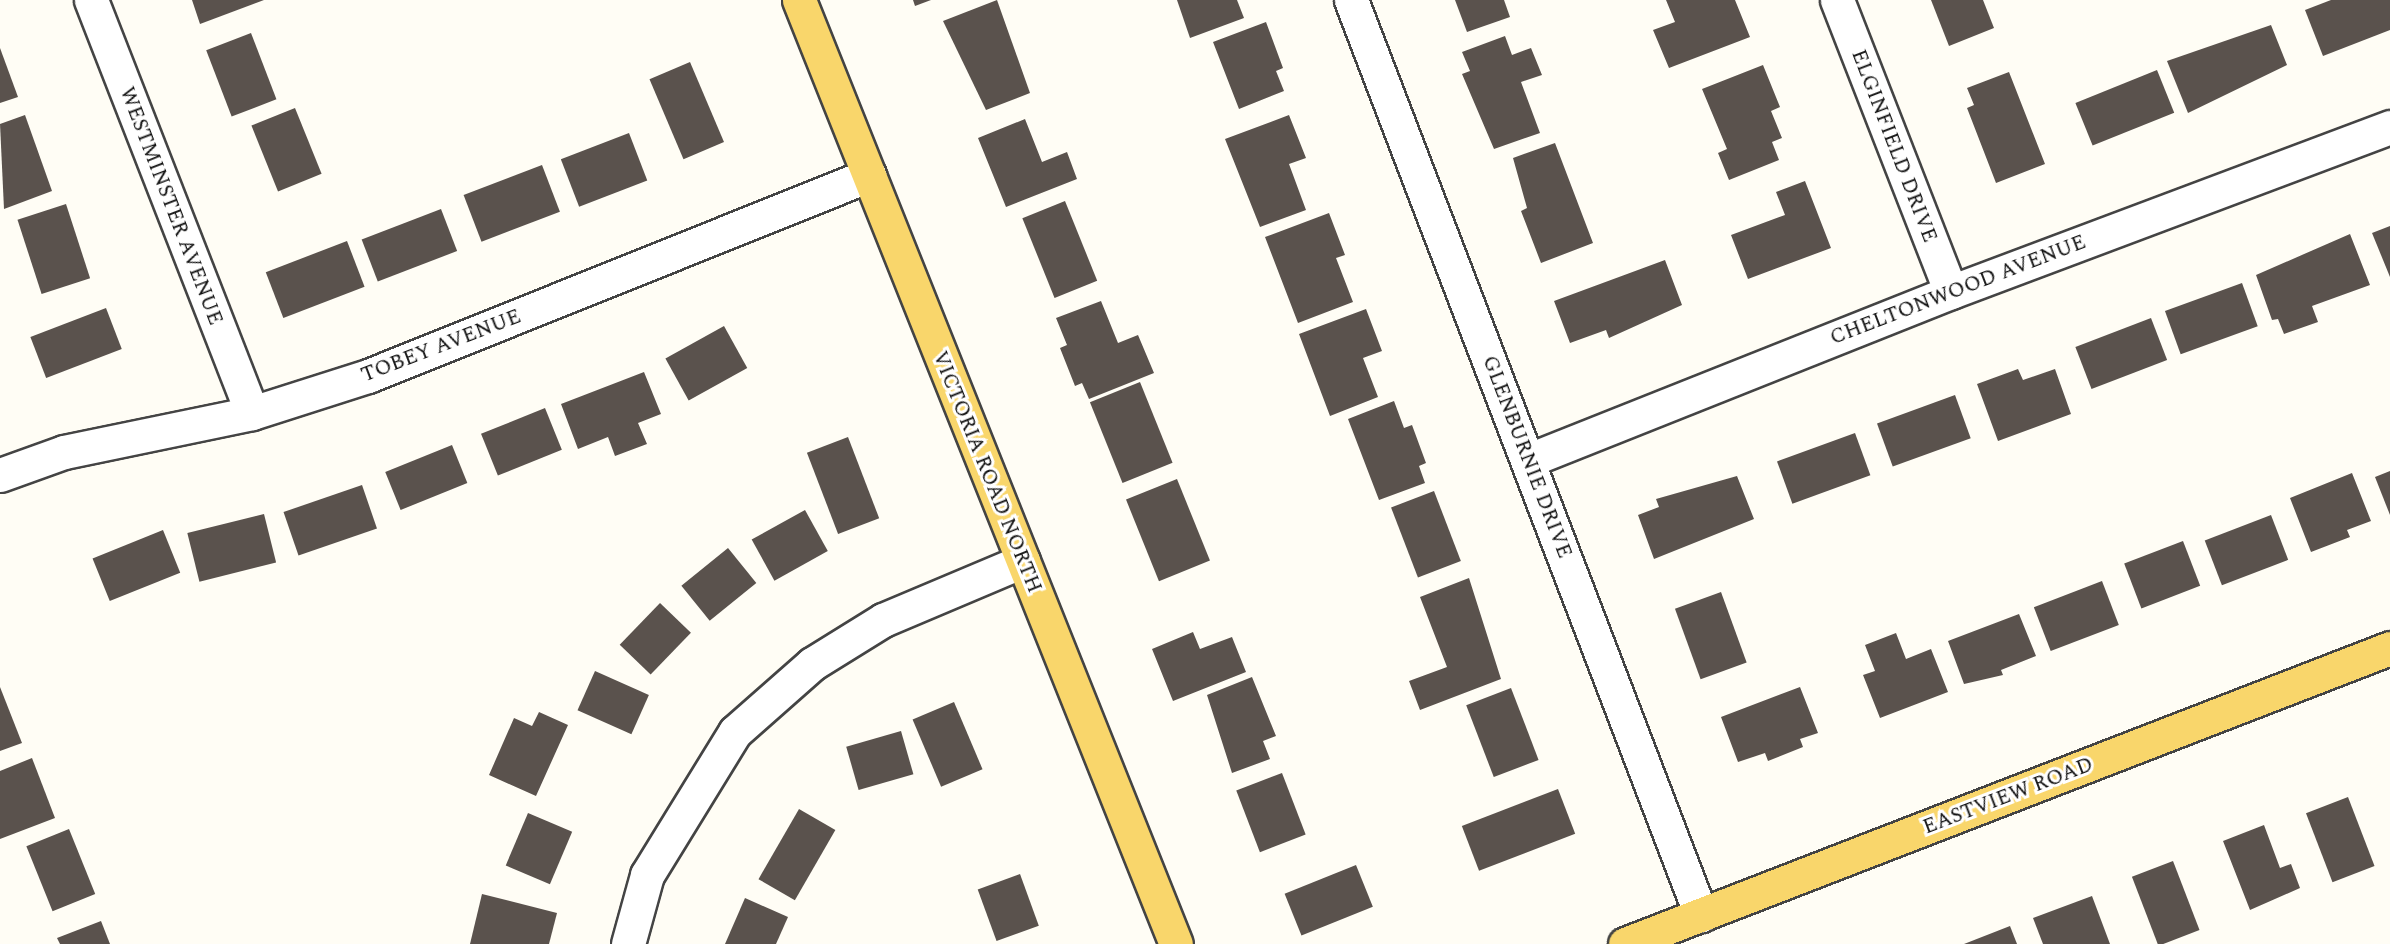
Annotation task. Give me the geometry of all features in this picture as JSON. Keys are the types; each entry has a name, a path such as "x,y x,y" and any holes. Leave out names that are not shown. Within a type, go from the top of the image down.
{"main road":[{"name":"VICTORIA ROAD NORTH","path":"800,0 1176,944"},
{"name":"EASTVIEW ROAD","path":"1625,944 2390,648"}],"street":[{"name":"WESTMINSTER AVENUE","path":"91,0 252,413"},
{"name":"GLENBURNIE DRIVE","path":"1351,0 1529,460 1701,915"},
{"name":"ELGINFIELD DRIVE","path":"1837,0 1951,292"},
{"name":"CHELTONWOOD AVENUE","path":"1529,460 1951,292 2390,127"},
{"name":"TOBEY AVENUE","path":"0,475 64,452 252,413 368,376 869,175"},
{"path":"628,944 647,875 735,732 812,664 883,620 1023,561"}],"building":[{"path":"192,0 264,0 200,24"},
{"path":"913,0 931,0 915,6"},
{"path":"997,0 1030,93 986,110 943,21"},
{"path":"1177,0 1237,0 1244,18 1190,38"},
{"path":"1455,0 1504,0 1510,17 1467,32"},
{"path":"1666,0 1735,0 1750,37 1669,68 1653,30 1675,22"},
{"path":"1931,0 1983,0 1994,28 1949,46"},
{"path":"2331,0 2390,0 2390,30 2323,56 2305,10"},
{"path":"1266,22 1283,68 1276,71 1284,91 1239,109 1213,42"},
{"path":"2271,25 2287,65 2188,113 2167,61"},
{"path":"251,33 276,99 232,116 206,50"},
{"path":"1505,36 1512,55 1531,48 1542,75 1521,82 1540,133 1494,149 1462,74 1470,71 1462,52"},
{"path":"0,48 18,97 0,103"},
{"path":"690,62 724,142 683,159 649,79"},
{"path":"1763,65 1780,107 1771,111 1782,138 1772,142 1779,160 1729,180 1718,153 1727,149 1702,89"},
{"path":"2157,70 2174,113 2093,146 2075,103"},
{"path":"2009,72 2045,164 1996,183 1967,108 1974,105 1967,88"},
{"path":"295,108 322,174 278,191 251,126"},
{"path":"25,115 52,191 4,209 0,124"},
{"path":"1289,115 1306,158 1289,164 1306,210 1260,227 1225,139"},
{"path":"1025,119 1042,162 1067,152 1077,179 1006,207 978,138"},
{"path":"629,133 647,181 579,207 561,159"},
{"path":"1555,143 1593,243 1541,263 1521,211 1527,208 1513,158"},
{"path":"542,165 560,212 481,242 464,195"},
{"path":"1805,181 1831,248 1748,279 1731,235 1785,215 1776,192"},
{"path":"1065,201 1097,281 1055,298 1022,218"},
{"path":"66,204 90,278 42,294 17,220"},
{"path":"441,209 457,251 378,281 362,239"},
{"path":"1329,213 1345,255 1336,258 1353,302 1298,323 1265,237"},
{"path":"2390,226 2390,277 2372,233"},
{"path":"2350,234 2370,285 2312,306 2318,322 2284,334 2278,319 2272,320 2256,275"},
{"path":"347,241 365,287 283,318 266,272"},
{"path":"1665,260 1682,305 1609,338 1606,330 1570,343 1554,301"},
{"path":"2242,283 2258,326 2181,354 2165,311"},
{"path":"1101,301 1118,343 1138,335 1154,373 1089,399 1082,383 1075,386 1060,348 1067,345 1056,318"},
{"path":"106,308 122,349 46,378 30,337"},
{"path":"1366,309 1382,351 1363,358 1378,397 1330,416 1299,334"},
{"path":"2151,318 2167,360 2092,389 2075,347"},
{"path":"724,326 747,368 689,400 665,358"},
{"path":"2018,369 2023,380 2055,369 2071,414 1998,441 1977,384"},
{"path":"644,372 661,414 638,423 647,444 615,456 608,437 578,449 561,404"},
{"path":"1140,382 1173,463 1123,483 1090,402"},
{"path":"1955,395 1971,438 1893,467 1877,423"},
{"path":"1394,401 1404,428 1412,425 1426,463 1419,466 1425,483 1379,500 1348,419"},
{"path":"545,408 562,450 498,476 481,434"},
{"path":"1855,433 1870,475 1792,504 1777,461"},
{"path":"848,437 879,518 838,534 807,453"},
{"path":"452,445 467,483 401,510 385,472"},
{"path":"2390,471 2390,515 2375,477"},
{"path":"2352,473 2371,521 2347,530 2350,537 2311,552 2290,498"},
{"path":"1737,476 1754,519 1654,559 1638,515 1659,507 1656,499"},
{"path":"1177,479 1210,561 1159,581 1126,500"},
{"path":"362,485 377,528 298,556 284,512"},
{"path":"1434,491 1461,561 1418,578 1391,507"},
{"path":"805,510 828,551 774,581 752,540"},
{"path":"264,514 276,563 199,582 187,533"},
{"path":"2271,515 2288,560 2222,585 2205,540"},
{"path":"163,530 180,573 110,601 93,558"},
{"path":"2183,541 2200,586 2141,608 2124,564"},
{"path":"728,548 756,583 710,621 681,586"},
{"path":"1469,578 1501,679 1420,710 1409,681 1447,667 1420,597"},
{"path":"2102,581 2119,625 2051,651 2034,607"},
{"path":"1721,592 1747,662 1701,679 1675,609"},
{"path":"660,603 691,633 651,675 620,645"},
{"path":"2019,614 2036,656 2001,670 2003,675 1964,684 1948,641"},
{"path":"1193,632 1200,649 1232,637 1246,672 1173,701 1152,649"},
{"path":"1896,633 1906,659 1931,649 1948,692 1880,718 1863,675 1875,671 1865,645"},
{"path":"595,671 649,695 631,734 578,710"},
{"path":"1252,677 1276,736 1263,741 1270,759 1232,773 1207,695"},
{"path":"0,687 22,743 0,751"},
{"path":"1800,687 1818,733 1800,739 1803,747 1768,761 1765,753 1738,762 1721,717"},
{"path":"1511,688 1539,760 1494,777 1466,705"},
{"path":"954,702 983,769 941,787 913,720"},
{"path":"539,712 568,725 536,796 489,775 514,718 532,726"},
{"path":"901,731 913,774 859,790 846,747"},
{"path":"32,758 55,818 0,839 0,771"},
{"path":"1282,773 1306,835 1260,852 1236,791"},
{"path":"1558,789 1575,834 1479,871 1462,826"},
{"path":"2348,797 2375,866 2333,882 2306,813"},
{"path":"799,809 835,830 795,900 758,879"},
{"path":"528,813 572,832 550,884 506,865"},
{"path":"2264,825 2280,868 2291,864 2300,888 2250,910 2223,841"},
{"path":"69,829 95,894 53,911 26,846"},
{"path":"2173,861 2200,930 2158,944 2132,877"},
{"path":"1356,865 1373,907 1301,936 1285,894"},
{"path":"1020,874 1039,926 997,941 978,889"},
{"path":"482,894 557,913 549,944 470,944"},
{"path":"2092,896 2110,944 2043,944 2033,918"},
{"path":"745,898 788,917 776,944 725,944"},
{"path":"101,921 110,944 60,944 57,938"},
{"path":"2010,926 2017,944 1964,944"}]}
